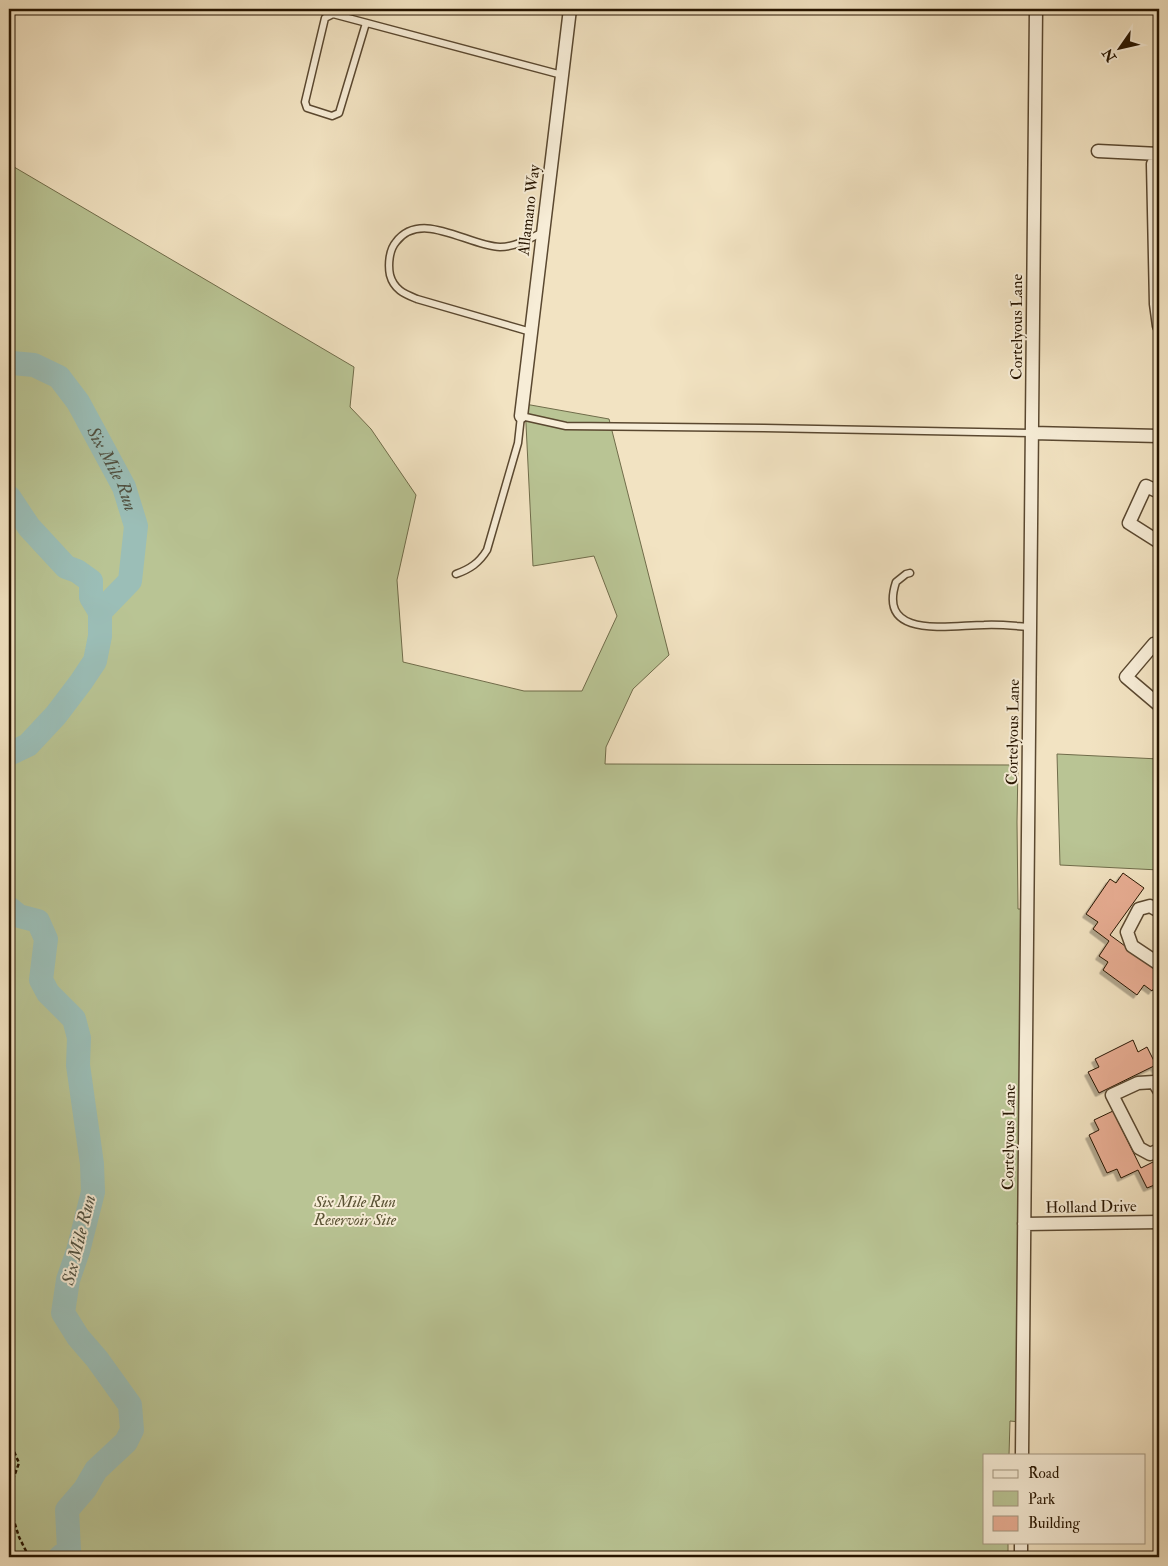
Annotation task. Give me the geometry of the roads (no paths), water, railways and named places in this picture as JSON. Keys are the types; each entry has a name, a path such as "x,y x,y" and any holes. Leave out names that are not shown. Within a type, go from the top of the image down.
{"street":[{"name":"Allamano Way","path":"521,416 570,9"},
{"name":"Cortelyous Lane","path":"1022,1454 1036,9"},
{"path":"1098,151 1159,154 1153,164 1156,304 1159,326"},
{"path":"1032,433 1159,436"},
{"path":"1159,492 1146,486 1129,523 1159,542"},
{"path":"1159,647 1154,644 1126,677 1159,704"},
{"path":"1159,911 1150,906 1139,909 1127,932 1132,946 1159,964"},
{"path":"1159,1090 1154,1082 1138,1083 1112,1095 1139,1148 1150,1154 1159,1150"},
{"name":"Holland Drive","path":"1024,1224 1159,1222"},
{"path":"1021,1544 1021,1557"}],"lane":[{"path":"366,23 339,113 332,116 307,108 305,102 325,18 333,14 562,75"},
{"path":"531,332 417,299 400,291 391,278 389,270 390,257 394,244 401,235 413,229 435,230 498,247 519,244 543,232"},
{"path":"456,574 471,569 487,550 518,443 521,416 566,426 1032,433"},
{"path":"910,574 906,574 896,582 892,602 894,611 900,618 909,623 926,626 985,624 1030,627"}],"waterway":[{"name":"Six Mile Run","path":"9,365 12,363 34,365 59,377 78,402 124,487 136,526 130,581 100,612"},
{"name":"Six Mile Run","path":"9,497 29,527 66,567 77,571 91,581 91,597 100,612 100,636 95,661 56,715 28,745 9,754"},
{"name":"Six Mile Run","path":"9,908 19,916 38,921 46,939 41,980 48,993 74,1019 79,1038 78,1065 92,1164 93,1192 78,1251 68,1280 63,1313 78,1337 97,1359 130,1405 132,1430 126,1442 96,1470 85,1489 67,1510 69,1550 60,1557"}],"park label":[{"name":"Six Mile Run Reservoir Site","path":"355,1211"}]}
